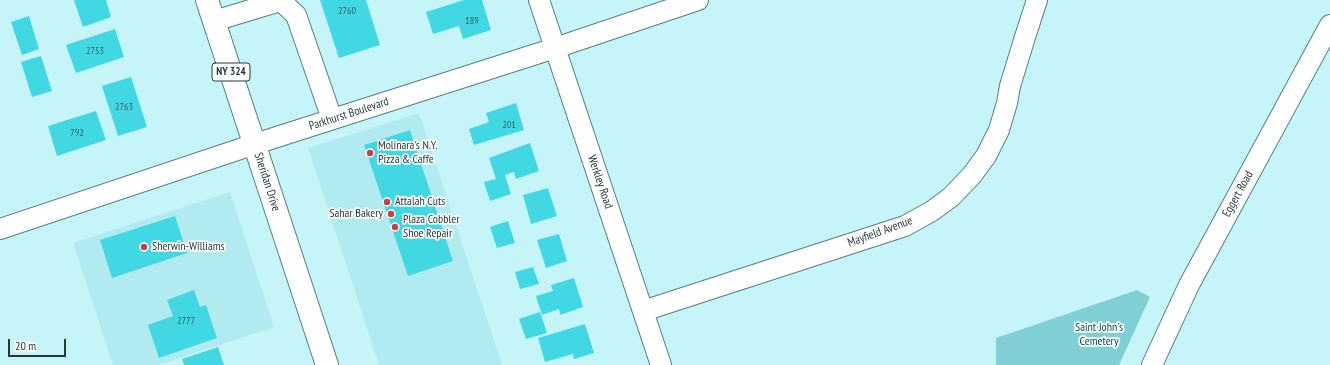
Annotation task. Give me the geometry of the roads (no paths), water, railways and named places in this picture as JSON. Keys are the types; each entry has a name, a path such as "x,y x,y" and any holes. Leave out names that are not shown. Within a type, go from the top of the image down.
{"main road":[{"name":"Sheridan Drive","path":"207,0 327,365"}],"street":[{"name":"Werkley Road","path":"539,0 660,365"},
{"name":"Parkhurst Boulevard","path":"0,229 255,144 555,48 698,0"},
{"name":"Mayfield Avenue","path":"643,311 905,226 932,211 951,197 972,175 998,130 1007,103 1010,86 1024,37 1037,0"},
{"path":"214,21 277,2 283,3 296,15 332,119"},
{"name":"Eggert Road","path":"1152,365 1188,285 1330,25"}],"place":[{"name":"Molinara's N.Y. Pizza & Caffe","path":"370,153"},
{"name":"Attalah Cuts","path":"387,202"},
{"name":"Sahar Bakery","path":"391,214"},
{"name":"Plaza Cobbler Shoe Repair","path":"395,227"},
{"name":"Sherwin-Williams","path":"144,247"}],"park label":[{"name":"Saint John's Cemetery","path":"1099,335"}]}
